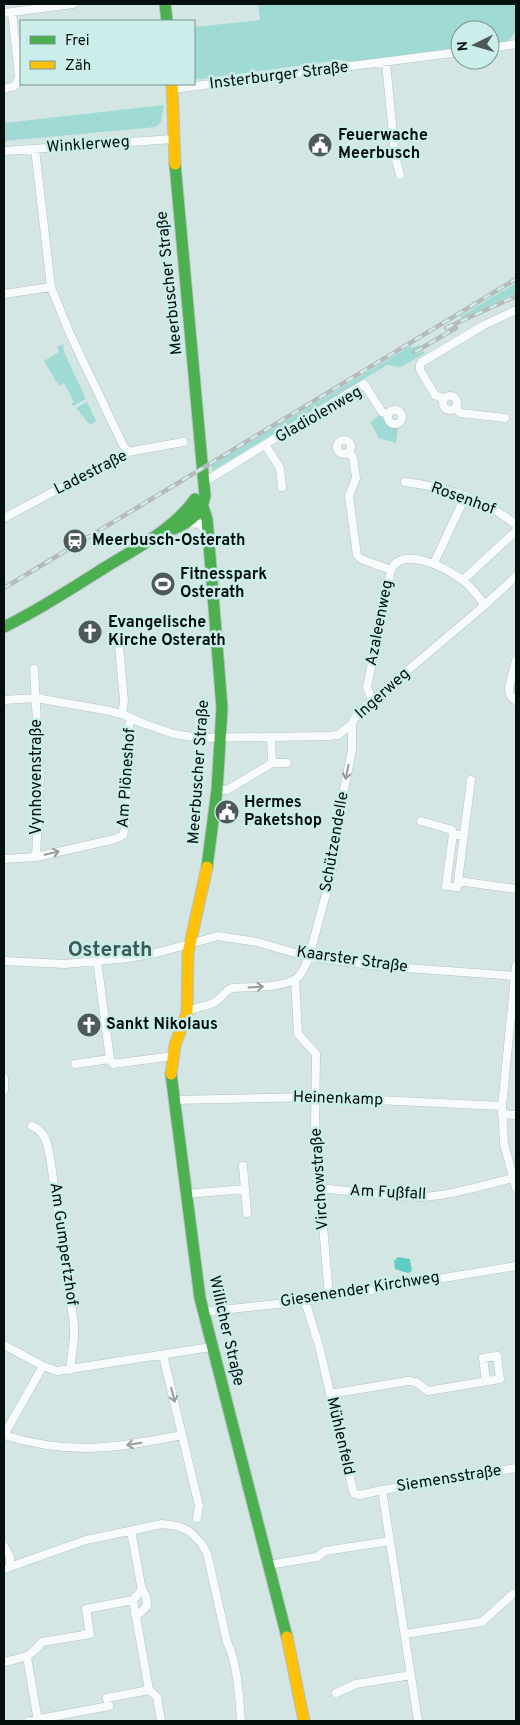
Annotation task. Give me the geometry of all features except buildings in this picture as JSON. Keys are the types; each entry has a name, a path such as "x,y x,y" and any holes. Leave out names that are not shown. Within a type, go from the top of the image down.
{"street":[{"path":"4,89 15,86 19,77 8,13 73,4"},
{"path":"165,4 167,20"},
{"path":"500,46 516,44"},
{"name":"Insterburger Straße","path":"195,84 450,53"},
{"path":"386,62 395,156 400,175"},
{"name":"Insterburger Straße","path":"172,87 189,85"},
{"name":"Meerbuscher Straße","path":"172,87 175,173 204,479 205,500 203,507 207,515 210,541 220,683 221,738 217,790 208,861 190,943"},
{"name":"Winklerweg","path":"4,152 173,139"},
{"path":"35,149 51,287 70,334 128,452"},
{"path":"4,294 51,287"},
{"path":"505,418 460,413 456,408 457,402 455,397 449,396 444,399 435,395 420,370 420,365 484,325 516,310"},
{"name":"Gladiolenweg","path":"204,479 209,480 364,384 382,412 388,414"},
{"name":"Ladestraße","path":"4,518 80,477 120,458 128,452 183,442"},
{"name":"Gladiolenweg","path":"266,446 280,468 282,487"},
{"name":"Azaleenweg","path":"348,453 354,457 356,478 349,496 357,555 361,559 391,570 367,687 372,700"},
{"name":"Meerbuscher Straße","path":"191,506 199,494 204,479"},
{"name":"Rosenhof","path":"405,482 433,486 489,506 516,525"},
{"path":"434,563 465,497"},
{"path":"159,534 191,506 203,507"},
{"path":"4,627 30,614 159,534 184,523 203,507"},
{"path":"184,523 194,522 200,524 205,529 210,541"},
{"path":"463,580 516,531"},
{"path":"391,570 395,563 404,559 434,563 463,580 485,605"},
{"name":"Ingerweg","path":"4,700 36,698 122,714 152,727 188,737 272,738 338,734 352,724 362,709 372,700 485,605 516,576"},
{"path":"4,636 30,614"},
{"path":"116,640 119,646 124,700 122,714"},
{"path":"516,660 508,688 510,695 516,701"},
{"name":"Vynhovenstraße","path":"34,669 40,778 36,857"},
{"name":"Am Plöneshof","path":"4,859 36,857 115,839 123,835 126,823 129,726 131,718"},
{"name":"Schützendelle","path":"295,980 300,975 309,958 334,864 340,814 352,750 352,724"},
{"path":"272,738 272,763"},
{"path":"217,790 227,790 272,763 287,763"},
{"path":"421,821 452,830 446,886 457,887 471,780"},
{"path":"452,834 464,836"},
{"path":"458,881 516,889"},
{"name":"Kaarster Straße","path":"4,961 65,964 128,958 160,952 214,936 228,936 257,942 309,958 378,966 515,976"},
{"name":"Willicher Straße","path":"190,943 187,1013 178,1034 171,1077 203,1312 292,1658 304,1721"},
{"path":"97,960 110,1059 113,1064 173,1056"},
{"path":"516,966 502,1106 504,1144 516,1188"},
{"path":"187,1013 197,1007 211,1004 232,988 268,986 295,980"},
{"name":"Virchowstraße","path":"295,980 298,1034 316,1054 315,1132 329,1296"},
{"path":"76,1064 110,1059"},
{"path":"4,1078 4,1090"},
{"name":"Heinenkamp","path":"173,1100 315,1097 502,1106"},
{"path":"502,1114 516,1116"},
{"name":"Am Gumpertzhof","path":"32,1126 41,1130 47,1140 72,1304 74,1338 70,1370"},
{"path":"243,1166 247,1214"},
{"name":"Am Fußfall","path":"320,1188 421,1197 444,1194 514,1178"},
{"path":"186,1194 245,1189"},
{"name":"Giesenender Kirchweg","path":"203,1312 305,1301 516,1266"},
{"name":"Mühlenfeld","path":"305,1301 319,1346 353,1491 355,1494 360,1495 382,1490"},
{"path":"4,1345 57,1371 163,1356 211,1347"},
{"path":"163,1356 200,1506 197,1518"},
{"path":"44,1366 4,1435 46,1446 69,1449 110,1448 182,1435"},
{"path":"330,1394 408,1381 416,1382 424,1390 428,1391 486,1381"},
{"name":"Siemensstraße","path":"382,1490 516,1468"},
{"path":"382,1490 406,1634 418,1721"},
{"path":"7,1567 86,1540 162,1524 177,1526 189,1531 202,1543 207,1554 237,1682 241,1721"},
{"path":"131,1531 142,1590 146,1596 147,1606 140,1613 136,1614"},
{"path":"268,1565 317,1557 325,1551 390,1541"},
{"path":"4,1546 10,1556 7,1567"},
{"path":"4,1662 27,1656 42,1642 90,1634 86,1609 133,1600 142,1590"},
{"path":"406,1634 482,1622 513,1594 516,1594"},
{"path":"133,1600 149,1690 157,1697 161,1721"},
{"path":"27,1656 38,1720"},
{"path":"336,1693 356,1684 411,1675"},
{"path":"29,1721 108,1706 107,1698 149,1690"}],"shaded area":[{"path":"258,4 516,4 516,31 508,42 500,43 500,20 450,20 450,49 353,62 340,60 195,80 195,27 260,20"},
{"path":"164,105 161,122 156,127 4,141 4,123"},
{"path":"516,283 516,293 461,319 461,316"},
{"path":"63,344 64,352 86,399 73,406 71,404 74,402 64,383 59,386 44,361 59,352 57,347"},
{"path":"420,345 422,348 414,353 416,355 423,351 425,353 401,367 387,365 212,471 212,465 411,346 412,348"},
{"path":"87,402 96,421 90,425 76,408"},
{"path":"380,415 388,426 398,428 396,443 379,438 370,422"}],"water":[{"path":"398,1257 410,1259 412,1271 408,1273 395,1269 394,1261"}],"railway":[{"path":"4,588 516,279"},
{"path":"446,328 516,296"},
{"path":"415,352 456,328"}],"traffic: fast":[{"path":"165,4 167,20"},
{"path":"159,534 174,529 194,517 203,504 205,496 175,164"},
{"path":"4,627 30,614 153,538 176,520 195,499"},
{"path":"191,506 203,507 207,519 222,708 217,790 207,867"},
{"path":"171,1074 200,1298 287,1637"}],"traffic: slow":[{"path":"172,85 175,164"},
{"path":"171,1074 175,1045 187,1013 188,953 207,867"},
{"path":"287,1637 304,1721"}],"place":[{"name":"Feuerwache Meerbusch","path":"320,145"},
{"name":"Meerbusch-Osterath","path":"75,541"},
{"name":"Fitnesspark Osterath","path":"163,584"},
{"name":"Evangelische Kirche Osterath","path":"90,632"},
{"name":"Hermes Paketshop","path":"227,812"},
{"name":"Sankt Nikolaus","path":"89,1025"}],"district":[{"name":"Osterath","path":"110,950"}]}
